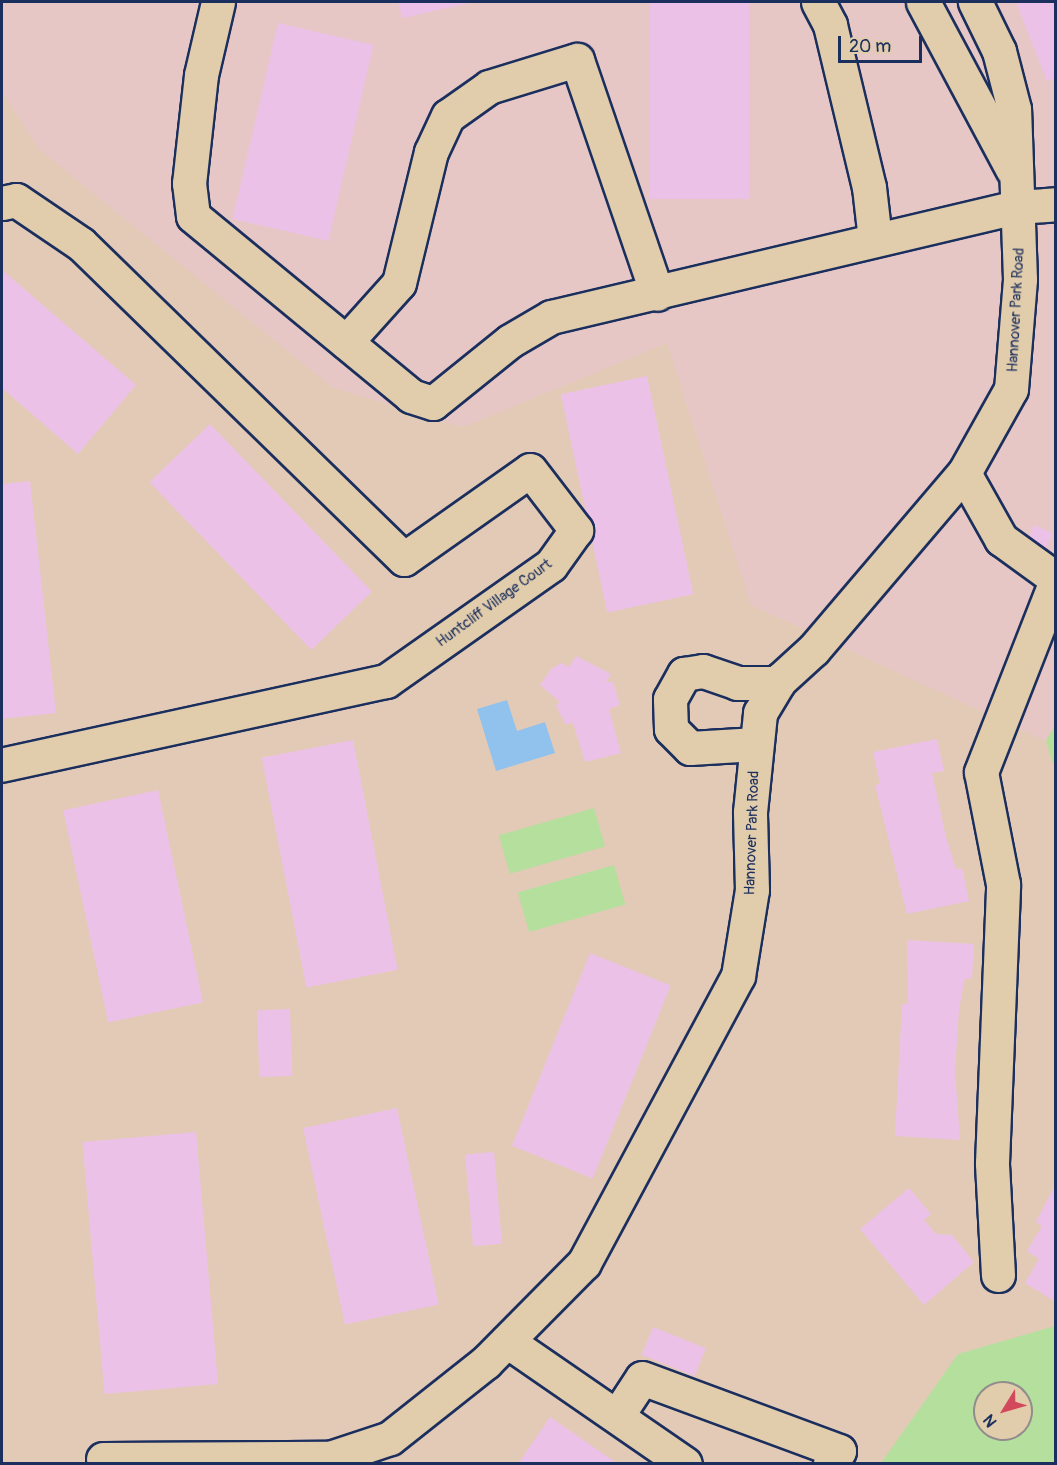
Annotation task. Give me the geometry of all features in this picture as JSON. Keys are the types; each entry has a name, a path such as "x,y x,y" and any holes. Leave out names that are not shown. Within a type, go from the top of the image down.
{"street":[{"path":"218,2 201,75 189,183 193,216 411,396 433,403 510,341 551,318 1017,207 1056,204"},
{"path":"818,2 841,71 869,187 875,240"},
{"name":"Hannover Park Road","path":"923,2 1012,169"},
{"name":"Hannover Park Road","path":"103,1459 330,1458 390,1438 497,1352 584,1263 738,976 752,890 750,812 760,713 778,683 814,649 964,473 1011,389 1020,279 1017,207 1012,169 1014,110 1008,79 975,2"},
{"path":"346,342 399,283 431,152 448,116 489,87 577,60 657,294"},
{"name":"Huntcliff Village Court","path":"2,203 16,200 81,244 404,559 530,470 576,531 551,565 386,681 2,765"},
{"path":"964,473 1001,539 1056,580 981,772 1003,884 992,1163 998,1275"},
{"path":"756,744 690,748 671,729 670,699 684,674 693,673 737,683 778,683"},
{"path":"497,1352 617,1416 686,1464"},
{"path":"617,1416 642,1378 839,1451 830,1464"}],"shaded area":[{"path":"2,2 1055,2 1056,725 1046,741 751,605 667,343 463,427 332,387 39,149 2,91"}],"green space":[{"path":"1055,725 1055,770 1046,741"},
{"path":"594,808 605,846 510,874 499,835"},
{"path":"614,865 625,904 529,932 518,893"},
{"path":"1055,1326 1055,1463 881,1463 958,1354"}],"water":[{"path":"507,700 517,731 545,722 555,753 496,771 477,709"}],"building":[{"path":"398,2 474,2 402,18"},
{"path":"650,2 749,2 749,199 650,199"},
{"path":"1016,2 1056,2 1056,78 1047,81"},
{"path":"278,23 373,45 328,241 233,219"},
{"path":"2,270 136,385 78,454 2,388"},
{"path":"647,376 693,594 607,612 561,394"},
{"path":"210,424 372,592 311,650 150,482"},
{"path":"30,481 56,713 2,719 2,484"},
{"path":"1034,525 1052,533 1045,550 1027,541"},
{"path":"576,656 611,674 606,682 613,682 620,705 609,709 621,753 585,762 573,723 565,724 556,705 560,702 540,685 552,668 562,663 569,667"},
{"path":"937,739 944,771 932,773 946,837 956,869 962,868 969,901 907,914 875,785 880,784 873,752"},
{"path":"353,740 398,970 306,987 262,758"},
{"path":"158,790 203,1002 108,1022 63,810"},
{"path":"907,940 974,944 972,979 965,978 959,1009 955,1071 960,1140 895,1136 902,1004 908,1004"},
{"path":"590,953 671,986 593,1178 512,1146"},
{"path":"290,1009 292,1076 259,1077 257,1010"},
{"path":"397,1108 439,1305 345,1325 303,1128"},
{"path":"196,1132 218,1384 104,1394 82,1142"},
{"path":"494,1152 502,1244 473,1246 465,1155"},
{"path":"1056,1183 1056,1302 1025,1283 1039,1259 1027,1251 1042,1226 1036,1222"},
{"path":"909,1188 931,1214 924,1220 936,1234 952,1235 974,1262 924,1305 860,1229"},
{"path":"653,1327 706,1348 695,1376 642,1355"},
{"path":"550,1417 618,1464 518,1464"}]}
